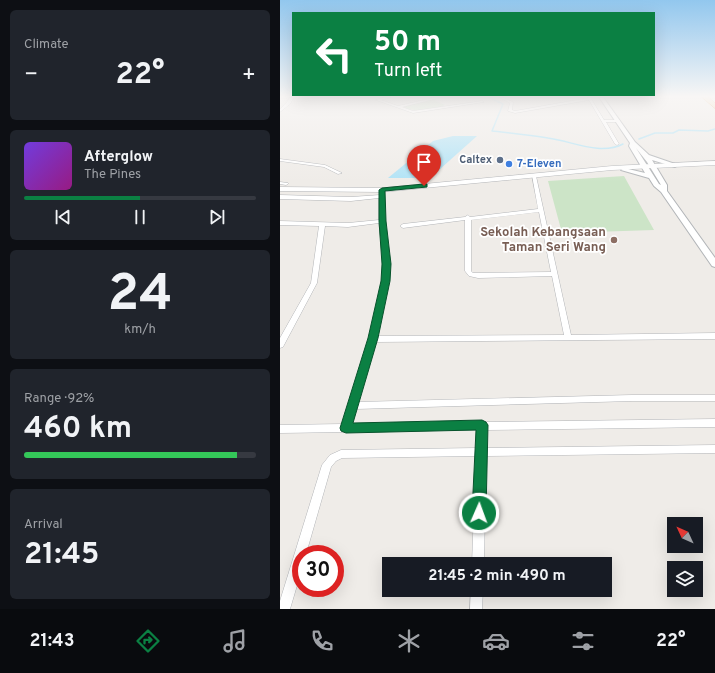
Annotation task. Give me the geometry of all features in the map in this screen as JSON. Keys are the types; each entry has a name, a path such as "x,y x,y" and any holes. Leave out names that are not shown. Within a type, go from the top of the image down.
{"main road":[{"path":"621,125 633,143 632,146 642,156 649,167 664,184 663,191"},
{"path":"642,156 675,166"},
{"path":"623,169 635,163 642,156"},
{"path":"659,177 664,172 675,166"},
{"path":"649,167 651,177 663,191 715,263"},
{"path":"623,169 651,177"}],"street":[{"path":"606,125 617,144"},
{"path":"280,160 325,166 340,173"},
{"path":"280,196 351,199 382,193 534,176 597,170 715,163"},
{"path":"534,176 568,338"},
{"path":"280,189 382,193"},
{"path":"346,428 373,338 386,281 382,221 382,193"},
{"path":"403,226 541,210"},
{"path":"468,218 468,271 471,274 478,276 554,274"},
{"path":"280,223 348,225 382,221"},
{"path":"280,345 314,283 322,225"},
{"path":"373,338 715,336"},
{"path":"352,406 632,398 715,398"},
{"path":"280,429 482,425 715,423"},
{"path":"478,557 482,425"},
{"path":"284,609 327,465 333,458 341,454 481,453 715,448"},
{"path":"476,609 477,597"}],"green space":[{"path":"624,176 654,230 562,233 548,181"}],"water":[{"path":"453,136 477,136 430,178 388,178 433,141"}],"waterway":[{"path":"494,125 492,131 548,138 586,147 605,149 623,144"},
{"path":"639,139 655,133 673,133 679,130 708,131 715,129"}],"place":[{"name":"Caltex","path":"500,160"},
{"name":"7-Eleven","path":"509,164"},
{"name":"Sekolah Kebangsaan Taman Seri Wang","path":"614,240"}],"route":[{"path":"424,186 382,190 382,221 386,281 373,338 346,428 482,425 479,513"}]}
